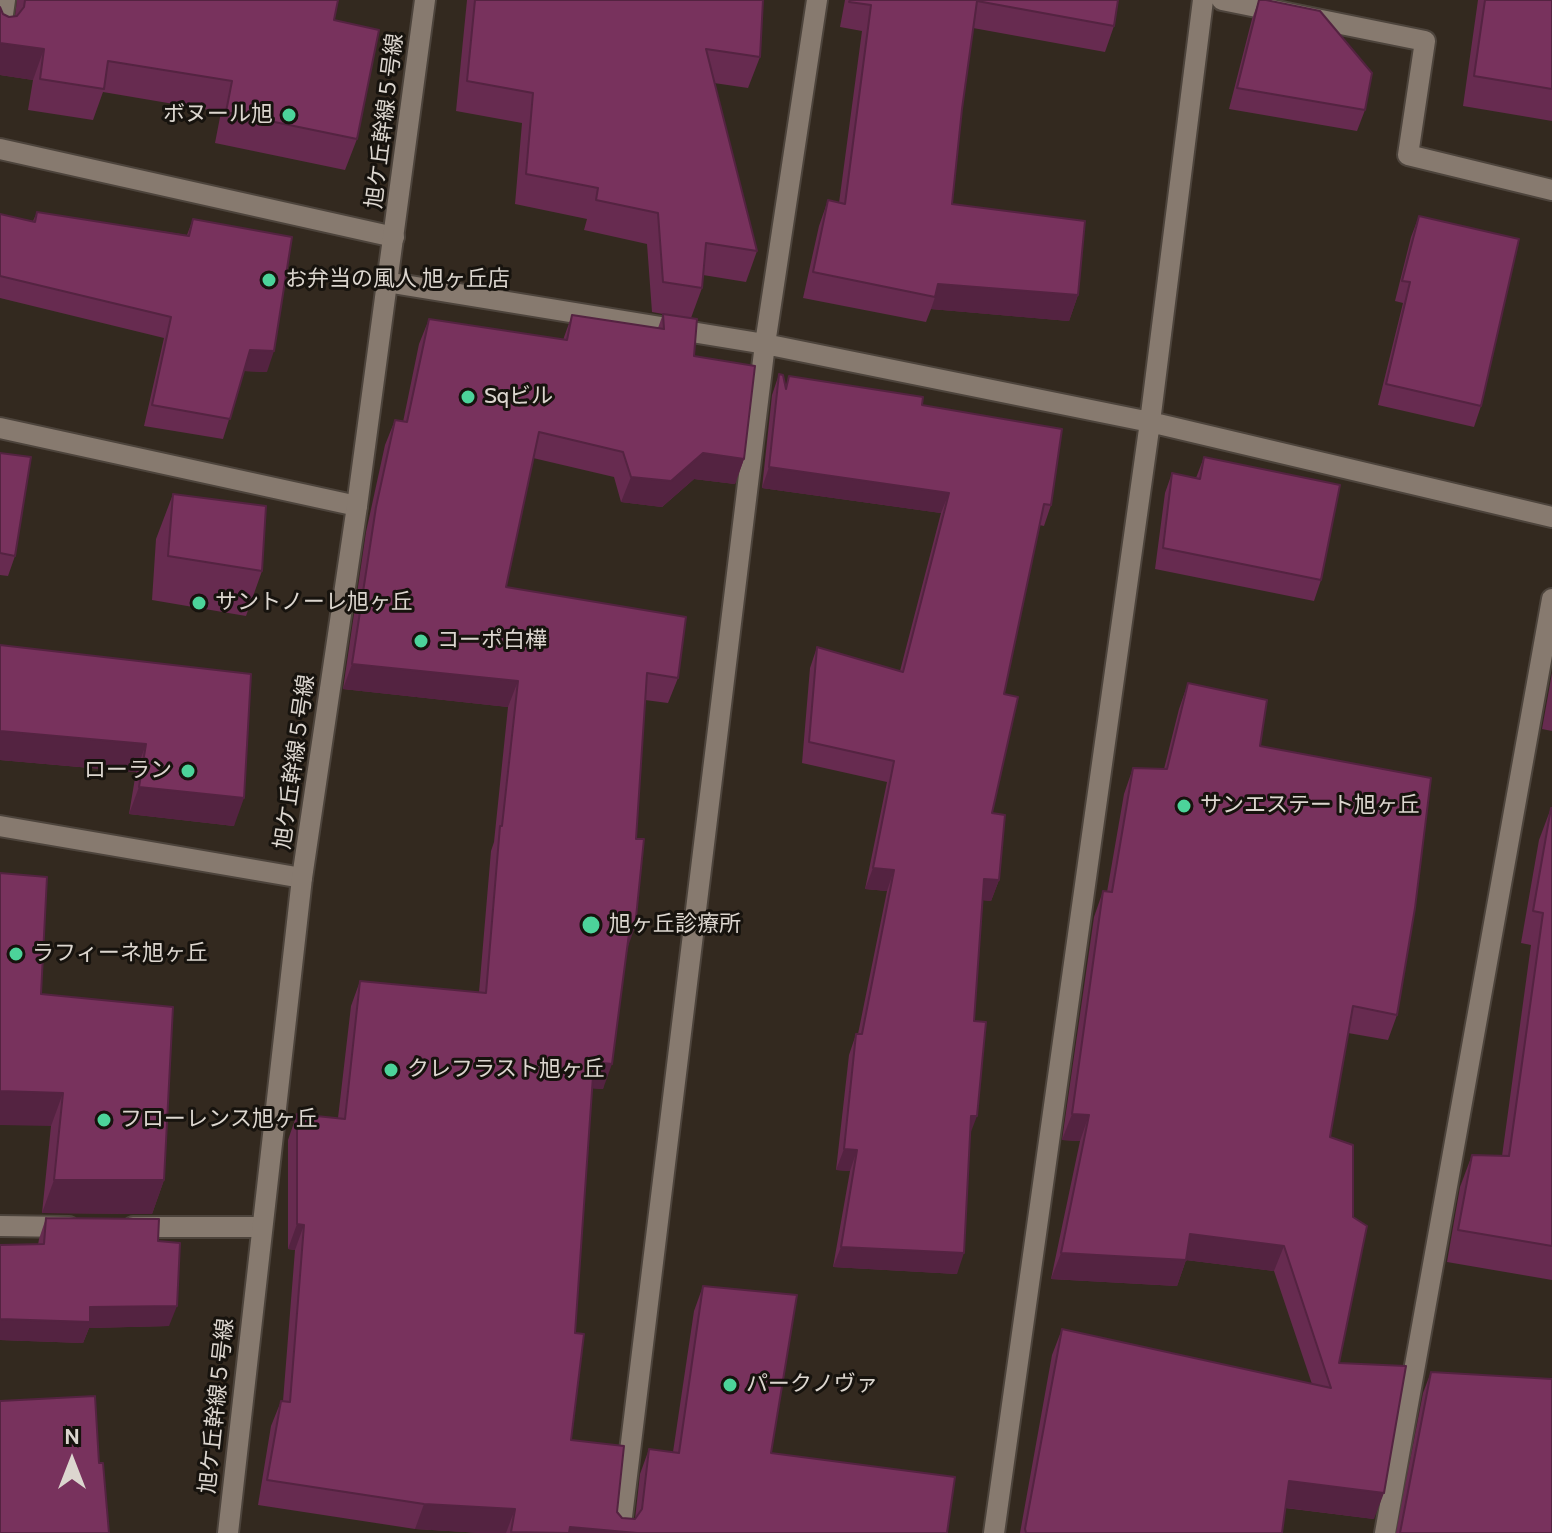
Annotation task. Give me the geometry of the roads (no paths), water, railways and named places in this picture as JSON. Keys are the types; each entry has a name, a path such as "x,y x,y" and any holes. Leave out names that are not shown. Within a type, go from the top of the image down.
{"street":[{"path":"0,35 5,0"},
{"name":"旭ケ丘幹線５号線","path":"228,1533 302,878 357,506 425,0"},
{"path":"620,1533 765,344 817,0"},
{"path":"994,1533 1150,422 1203,0"},
{"path":"1222,0 1425,41 1408,155 1552,190"},
{"path":"0,149 394,237"},
{"path":"386,282 765,344 1150,422 1552,517"},
{"path":"0,428 357,506"},
{"path":"1385,1533 1552,599"},
{"path":"0,826 302,878"},
{"path":"0,1226 261,1227"}],"place":[{"name":"ボヌール旭","path":"289,115"},
{"name":"お弁当の風人 旭ヶ丘店","path":"269,280"},
{"name":"Sqビル","path":"468,397"},
{"name":"サントノーレ旭ヶ丘","path":"199,603"},
{"name":"コーポ白樺","path":"421,641"},
{"name":"ローラン","path":"188,771"},
{"name":"サンエステート旭ヶ丘","path":"1184,806"},
{"name":"旭ヶ丘診療所","path":"591,925"},
{"name":"ラフィーネ旭ヶ丘","path":"16,954"},
{"name":"クレフラスト旭ヶ丘","path":"391,1070"},
{"name":"フローレンス旭ヶ丘","path":"104,1120"},
{"name":"パークノヴァ","path":"730,1385"}]}
